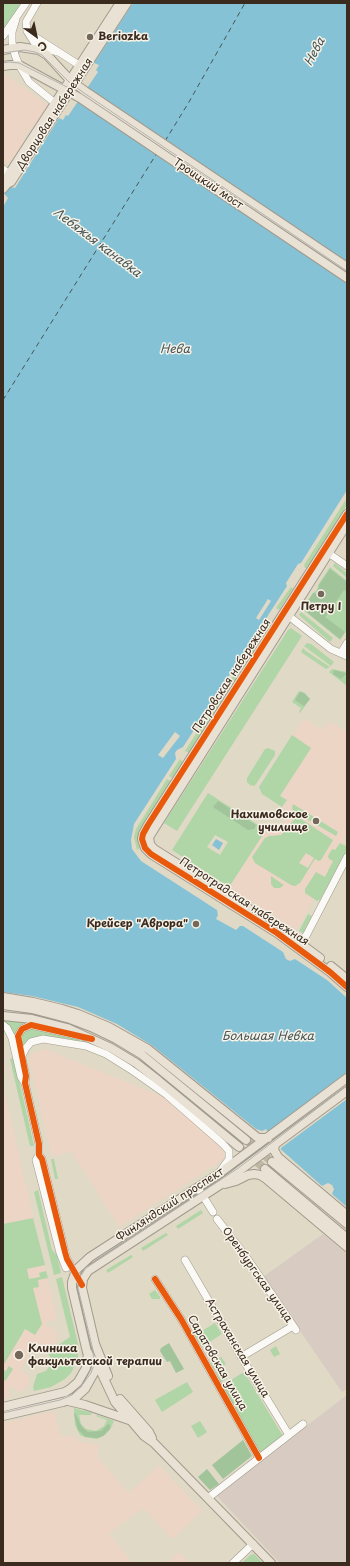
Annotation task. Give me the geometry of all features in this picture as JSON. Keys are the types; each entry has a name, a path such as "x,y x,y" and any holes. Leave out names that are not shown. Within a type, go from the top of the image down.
{"main road":[{"name":"Дворцовая набережная","path":"73,81 80,65 120,3"},
{"name":"Дворцовая набережная","path":"5,186 11,182 67,90 127,3"},
{"path":"3,50 13,47 28,47 39,50"},
{"name":"Троицкий мост","path":"39,50 85,91 347,267"},
{"name":"Троицкий мост","path":"19,65 80,98 347,278"},
{"path":"3,66 19,65"},
{"name":"Дворцовая набережная","path":"5,186 6,171 55,103 67,90"},
{"name":"Петровская набережная","path":"149,848 148,839 153,828 327,551 347,514"},
{"name":"Петровская набережная","path":"327,551 347,524"},
{"name":"Петроградская набережная","path":"149,848 300,946 347,979"},
{"name":"Петроградская набережная","path":"300,946 347,987"},
{"path":"3,1003 33,1002 78,1014 127,1037 148,1049 258,1138 268,1138"},
{"path":"3,1003 32,1009 70,1020 91,1027 116,1039 141,1054 246,1140"},
{"path":"3,1016 32,1019 60,1026 92,1039 136,1063 239,1147"},
{"name":"Финляндский проспект","path":"74,1273 80,1265 90,1257 217,1175 347,1078"},
{"name":"Финляндский проспект","path":"85,1277 220,1185 347,1091"},
{"path":"275,1145 274,1150 278,1157 347,1215"},
{"path":"272,1162 347,1224"},
{"path":"265,1169 347,1238"},
{"path":"220,1185 236,1181 248,1175 260,1175 347,1247"},
{"path":"74,1273 72,1288 88,1352 115,1402 144,1436 154,1443 271,1563"},
{"path":"85,1277 99,1356 120,1399 149,1432 154,1443"},
{"path":"3,1407 65,1392 74,1386 86,1368 88,1352"},
{"path":"3,1416 67,1401 76,1397 82,1393 90,1379 99,1356"},
{"path":"86,1368 96,1366 105,1370"},
{"path":"67,1401 85,1404 131,1422"}],"street":[{"path":"26,3 16,19 12,32 13,47 19,65 26,78 32,86 55,103"},
{"path":"37,3 26,22 27,31 39,50 47,49 58,52"},
{"path":"3,36 11,23 16,19"},
{"path":"27,31 80,65"},
{"path":"327,551 347,566"},
{"path":"287,614 331,649 344,654 347,643"},
{"path":"300,946 347,857"},
{"path":"3,1025 7,1028 12,1038 21,1077 25,1083 39,1144 39,1155 36,1160 60,1253 67,1268 74,1273 85,1277"},
{"path":"25,1083 26,1076 18,1036 22,1029 26,1026 35,1026 92,1039"},
{"path":"22,1056 31,1042 43,1039 86,1046 106,1054 167,1095 226,1147 229,1159 217,1175"},
{"path":"198,1188 213,1212"},
{"name":"Оренбургская улица","path":"218,1219 294,1328 241,1356"},
{"name":"Астраханская улица","path":"185,1260 289,1435"},
{"path":"74,1273 85,1277"},
{"name":"Саратовская улица","path":"155,1279 184,1325 259,1458"},
{"path":"208,1498 303,1424"},
{"path":"233,1563 253,1544"}],"shaded area":[{"path":"3,73 48,105 31,130 29,129 24,137 25,140 9,164 3,161"},
{"name":"Нахимовское училище","path":"304,718 322,730 329,721 347,732 347,833 297,930 229,888 267,829 272,832 278,831 290,813 282,807 287,800 280,796 311,748 292,735"},
{"path":"45,1049 168,1099 224,1150 224,1159 119,1227 72,1152 51,1156 29,1058 32,1053"},
{"path":"3,1086 57,1319 47,1322 46,1325 57,1332 56,1342 47,1348 37,1342 20,1370 29,1376 28,1386 20,1392 10,1386 8,1388 10,1397 3,1399"},
{"path":"323,1234 347,1254 347,1389 342,1392 263,1277"},
{"path":"347,1395 347,1563 280,1563 216,1495"},
{"path":"54,1411 60,1435 77,1438 77,1441 99,1445 97,1457 129,1493 159,1465 202,1511 173,1539 143,1508 109,1533 132,1563 3,1563 3,1423"},
{"path":"179,1552 189,1563 166,1563"}],"green space":[{"path":"3,3 21,3 3,32"},
{"path":"347,498 347,505 307,568 305,568 304,565"},
{"path":"335,563 347,573 347,578 333,566"},
{"path":"330,567 347,581 347,630 340,640 302,609 313,593 317,590 318,585"},
{"path":"330,569 347,582 347,592 344,590 325,617 345,632 340,639 303,609 313,593 316,593 319,585"},
{"path":"291,587 293,589 279,610 276,608"},
{"path":"301,612 333,638 330,642 299,615"},
{"path":"291,628 302,636 177,831 164,823 288,630"},
{"path":"262,631 265,633 189,753 185,751"},
{"path":"307,643 311,644 334,662 331,666 304,646"},
{"path":"303,648 330,667 326,669 301,652"},
{"path":"332,669 347,672 347,686 329,672"},
{"path":"334,670 346,674 341,679 333,674"},
{"path":"299,691 304,692 310,699 300,713 301,708 292,702"},
{"path":"300,692 305,694 310,699 304,706 295,700"},
{"path":"292,735 311,748 280,796 287,800 282,807 262,794 259,787"},
{"path":"268,748 275,751 275,755 256,784 254,786 250,785 247,782 247,778 265,749"},
{"path":"180,759 183,762 172,778 169,776"},
{"path":"167,779 171,781 139,831 138,840 140,848 137,850 134,837 136,829"},
{"path":"208,793 266,830 229,887 172,850","holes":["215,835 228,842 220,855 207,847"]},
{"path":"218,801 256,825 254,829 248,830 213,807"},
{"path":"293,804 338,832 336,836 293,811"},
{"path":"296,817 298,817 333,840 321,860 319,861 315,859 300,883 295,886 255,863 252,857 265,838 269,836 281,835","holes":["306,853 314,858 308,868 299,863"]},
{"path":"340,843 346,846 347,850 320,900 317,901 305,893 305,889 316,872 325,877 333,861 329,859 328,856 332,849 335,850"},
{"path":"271,876 284,885 280,888 274,888 271,884"},
{"path":"308,914 312,916 303,933 299,931"},
{"path":"3,1021 10,1021 25,1023 16,1038"},
{"path":"31,1027 96,1045 108,1051 107,1052 95,1046 68,1039 43,1036 34,1038 23,1048 22,1033"},
{"path":"14,1058 34,1146 30,1146 10,1059"},
{"path":"51,1159 54,1159 58,1179 55,1179"},
{"path":"38,1190 52,1250 57,1255 61,1273 54,1275 34,1192"},
{"path":"201,1210 203,1213 178,1229 176,1226"},
{"path":"33,1218 45,1265 27,1269 29,1279 40,1277 39,1273 46,1271 48,1278 38,1280 39,1287 33,1288 42,1324 35,1335 25,1329 3,1366 3,1224"},
{"path":"166,1233 168,1235 143,1251 141,1248"},
{"path":"131,1255 133,1257 108,1273 106,1270"},
{"path":"62,1277 78,1344 78,1359 71,1373 65,1379 51,1387 34,1391 33,1387 37,1374 46,1371 50,1365 50,1357 48,1352 70,1337 56,1279"},
{"path":"155,1290 160,1299 152,1299 149,1294"},
{"path":"215,1323 222,1334 202,1347 195,1335"},
{"path":"169,1343 184,1369 176,1373 170,1361 167,1362 160,1351 161,1348"},
{"path":"276,1346 280,1354 274,1357 270,1350"},
{"path":"221,1357 226,1364 214,1370 211,1363"},
{"path":"9,1366 13,1369 6,1380 3,1381 3,1370 6,1371"},
{"path":"224,1369 229,1377 221,1382 216,1372"},
{"path":"244,1372 283,1436 261,1452 221,1386"},
{"path":"187,1382 193,1392 162,1412 155,1400"},
{"path":"74,1408 92,1413 91,1415 79,1415 81,1424 86,1429 96,1431 104,1426 107,1420 96,1416 97,1415 114,1421 111,1428 105,1435 97,1439 80,1435 75,1425"},
{"path":"75,1413 82,1427 88,1432 101,1431 108,1424 110,1425 110,1429 103,1436 98,1438 86,1437 78,1430"},
{"path":"200,1421 207,1432 198,1438 191,1426"},
{"path":"243,1440 252,1456 223,1479 212,1465"},
{"path":"207,1469 219,1484 210,1490 198,1477"},
{"path":"254,1554 263,1563 242,1563 250,1555"}],"water":[{"name":"Нева","path":"133,3 347,3 347,490 301,563 298,564 286,583 287,586 183,747 175,753 176,759 134,824 131,840 132,849 141,861 217,910 218,915 216,919 236,930 240,926 243,926 283,952 286,959 290,961 295,959 327,980 347,998 347,1207 332,1194 334,1189 332,1185 328,1183 322,1186 268,1138 255,1131 256,1129 153,1046 117,1024 78,1007 32,996 3,992 3,207 8,198 3,192 3,181 15,188 59,118 63,120 66,115 68,116 98,72 96,70 99,65 94,63"},
{"path":"216,839 223,843 219,850 212,845"}],"pier":[{"path":"268,599 271,601 259,620 256,618"},
{"path":"175,732 180,736 163,758 158,755"},
{"path":"347,1072 347,1099 281,1148 281,1150 268,1138 255,1131 256,1129 262,1131 266,1129 268,1132"}],"ferry route":[{"path":"165,141 189,102 245,3"},
{"path":"3,400 157,153"}],"tunnel":[{"path":"246,1140 272,1162"},
{"path":"239,1147 265,1169"}],"tram line":[{"path":"3,53 24,50 42,55 69,82 84,93 347,271"},
{"path":"3,63 19,63 73,90"},
{"path":"3,1413 60,1400 72,1395 91,1373 94,1365 93,1350 78,1288 80,1277 86,1268 237,1169 347,1086"}],"cycle path":[{"path":"347,514 148,825 142,839 145,848 151,854 277,933 330,972 347,987"},
{"path":"82,1285 67,1259 42,1159 39,1155 39,1144 25,1083 26,1076 18,1036 22,1029 31,1025 92,1039"},
{"path":"155,1279 181,1319 259,1458"}],"place":[{"name":"Beriozka","path":"90,37"},
{"name":"Петру I","path":"321,594"},
{"name":"Нахимовское училище","path":"316,821"},
{"name":"Крейсер \"Аврора\"","path":"196,924"},
{"name":"Клиника факультетской терапии","path":"19,1355"}],"water label":[{"name":"Лебяжья канавка","path":"97,243"},
{"name":"Большая Невка","path":"268,1037"}]}
